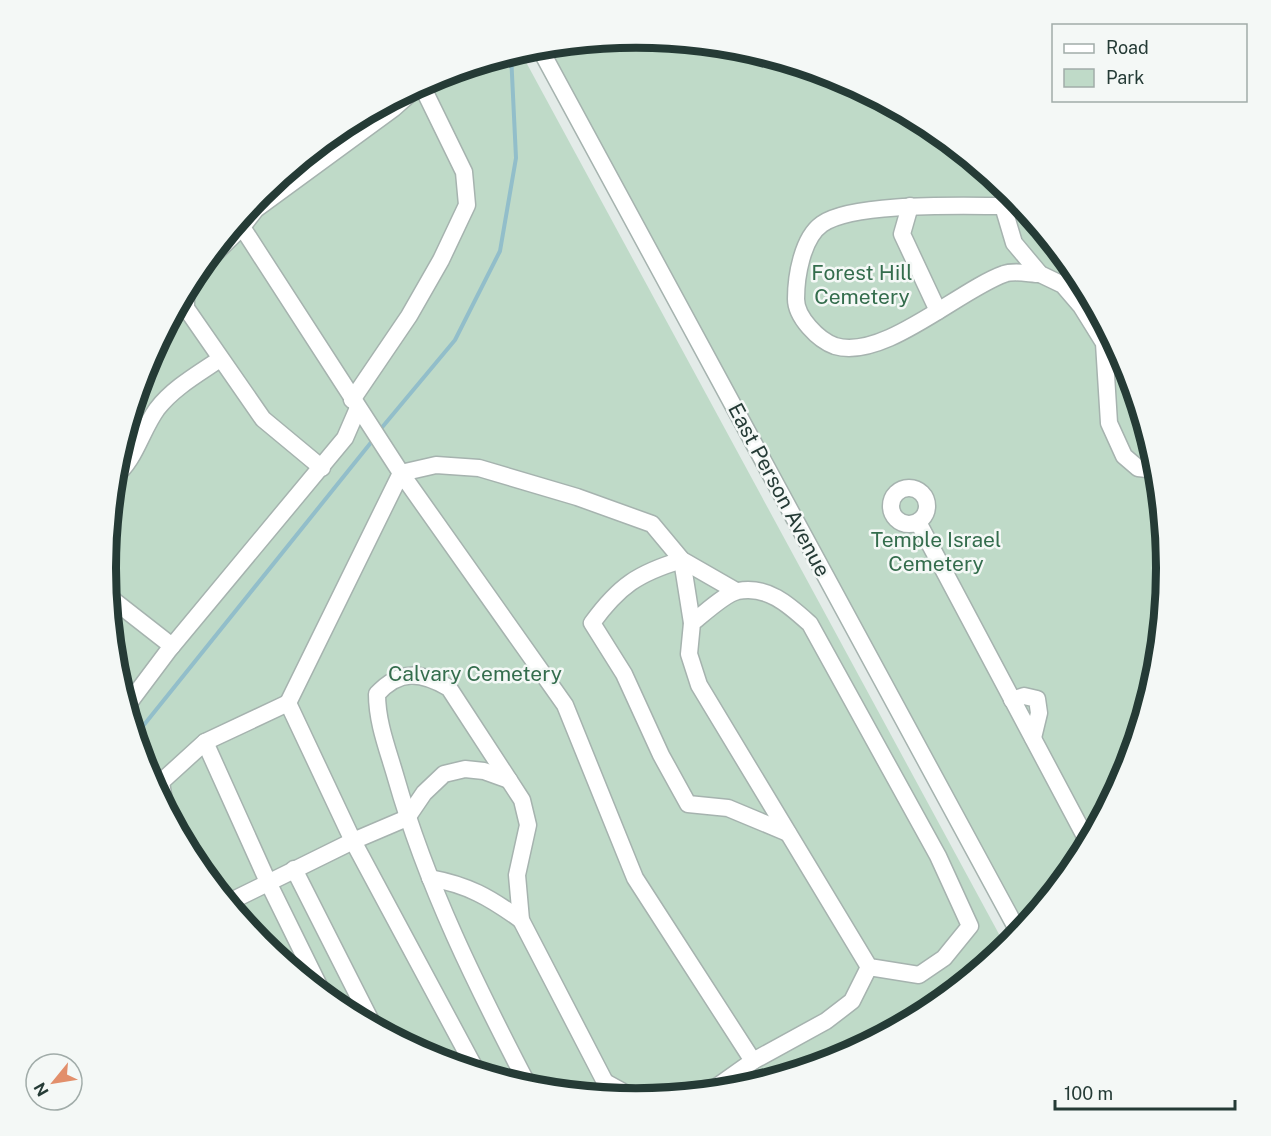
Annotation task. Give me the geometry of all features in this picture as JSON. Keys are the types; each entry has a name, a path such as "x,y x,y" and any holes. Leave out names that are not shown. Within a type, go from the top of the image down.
{"street":[{"name":"East Person Avenue","path":"544,56 1014,924"},
{"path":"132,699 172,646 345,438 355,404 441,260 467,205 464,172 425,93"},
{"path":"268,200 380,116"},
{"path":"1003,200 910,206 844,215 822,224 807,245 796,274 796,307 811,330 836,346 872,346 1005,273 1041,274"},
{"path":"910,206 902,234 938,311"},
{"path":"1009,206 1014,243 1041,274 1063,285 1073,287"},
{"path":"243,228 385,450 566,705 635,878 753,1061"},
{"path":"1063,285 1093,322"},
{"path":"186,306 263,419 322,468"},
{"path":"1106,348 1109,423 1124,456 1138,468 1146,469"},
{"path":"125,466 164,401 220,359"},
{"path":"401,473 436,465 479,468 577,497 652,524 682,560 736,591 760,592 781,598 810,624 938,856 970,926 944,957 919,975 870,967 699,685 689,654 692,623 682,560"},
{"path":"162,782 205,742 288,703 401,473"},
{"path":"918,522 1083,833"},
{"path":"682,560 651,569 613,594 592,623 624,674 661,755 688,804 728,808 788,833"},
{"path":"692,623 736,591"},
{"path":"117,603 172,646"},
{"path":"523,1075 477,985 429,878 407,818 377,712 377,694 390,680 407,675 430,677 449,688 522,800 528,825 517,875 521,920 604,1087"},
{"path":"288,703 353,841 471,1061"},
{"path":"205,742 268,882 315,978"},
{"path":"235,899 353,841 407,818 424,793 444,774 465,769 484,771 509,780"},
{"path":"294,870 367,1013"},
{"path":"429,878 460,883 491,898 521,920"},
{"path":"726,1080 753,1061 826,1022 852,1001 870,967"}],"green space":[{"name":"Forest Hill Cemetery","path":"636,48 703,52 737,58 803,76 865,102 896,118 952,155 1003,200 1048,251 1086,308 1102,338 1128,401 1146,467 1156,568 1151,636 1138,703 1116,767 1102,798 1068,857 1048,885 1014,924 551,55 601,49"},
{"name":"Calvary Cemetery","path":"525,60 1001,938 952,981 895,1018 865,1034 803,1060 737,1078 703,1084 636,1088 568,1084 534,1078 468,1060 437,1048 375,1018 347,1000 319,981 268,936 223,885 203,857 169,798 155,767 133,703 125,669 120,636 116,568 120,500 125,467 133,433 155,369 185,308 203,279 223,251 268,200 319,155 376,118 406,102 468,76"}],"waterway":[{"path":"379,431 455,340 500,251 516,158 511,63"},
{"path":"141,729 373,440"}],"park label":[{"name":"Temple Israel Cemetery","path":"936,552"}]}
